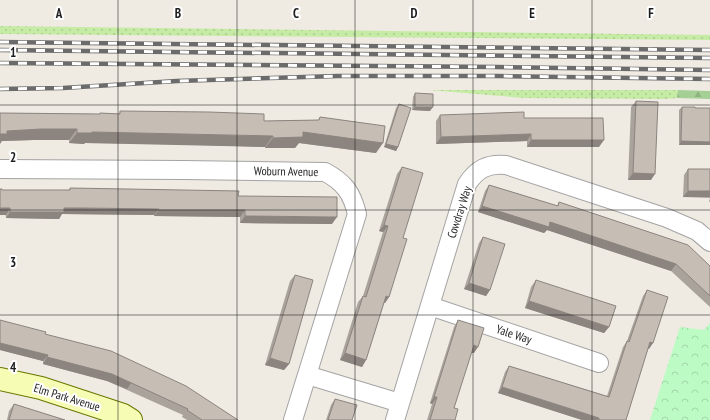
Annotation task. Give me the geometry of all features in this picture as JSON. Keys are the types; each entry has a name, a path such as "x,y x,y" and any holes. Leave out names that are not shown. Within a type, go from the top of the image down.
{"street":[{"name":"Cowdray Way","path":"395,420 467,184 478,171 486,166 506,165 667,218 697,231 710,242"},
{"name":"Woburn Avenue","path":"0,169 325,172 335,177 343,184 350,194 357,214 293,420"},
{"name":"Yale Way","path":"430,306 599,362"},
{"path":"307,375 400,403"},
{"name":"Elm Park Avenue","path":"0,379 41,388 123,415 131,420"}],"green space":[{"path":"0,26 710,35 710,40 0,34"},
{"path":"429,90 678,90 677,98 665,99 524,98"},
{"path":"678,90 710,91 710,99 677,98"},
{"path":"710,323 710,420 650,420 680,327 704,330"}],"building":[{"path":"415,93 433,94 433,107 415,107"},
{"path":"636,101 658,102 655,174 633,173"},
{"path":"399,104 411,108 398,147 386,144"},
{"path":"682,107 710,108 710,142 681,141"},
{"path":"120,111 264,114 264,121 319,120 320,117 385,126 383,143 303,132 303,137 273,138 273,136 92,132 77,133 77,129 7,131 7,134 0,134 0,113 120,114"},
{"path":"524,112 524,118 603,118 604,140 531,140 531,134 441,137 440,115"},
{"path":"402,167 423,173 403,238 407,239 389,297 386,296 366,360 345,353 363,296 366,297 388,226 384,225"},
{"path":"688,169 710,169 710,191 688,191"},
{"path":"489,185 558,206 559,202 688,245 710,266 710,296 676,264 550,222 549,227 482,206"},
{"path":"70,188 239,191 238,196 337,197 337,217 245,216 245,210 64,208 64,212 10,212 10,208 0,208 0,189 70,190"},
{"path":"483,237 505,244 490,290 469,283"},
{"path":"295,275 313,280 289,364 270,358"},
{"path":"536,280 616,306 609,327 529,301"},
{"path":"647,290 668,297 653,343 650,342 626,420 599,420 599,418 502,387 509,366 609,397 627,341 629,342"},
{"path":"0,320 46,332 45,334 111,351 186,386 238,420 202,420 187,410 188,409 112,374 47,357 48,355 0,343"},
{"path":"458,320 484,328 478,347 474,345 454,408 458,409 455,420 430,420 437,397 434,397"},
{"path":"335,399 357,405 352,420 328,420"},
{"path":"14,404 65,420 9,420"}],"railway":[{"path":"0,42 710,50"},
{"path":"0,50 710,58"},
{"path":"0,63 710,70"},
{"path":"0,89 63,88 177,81 338,76 498,76 710,79"}]}
